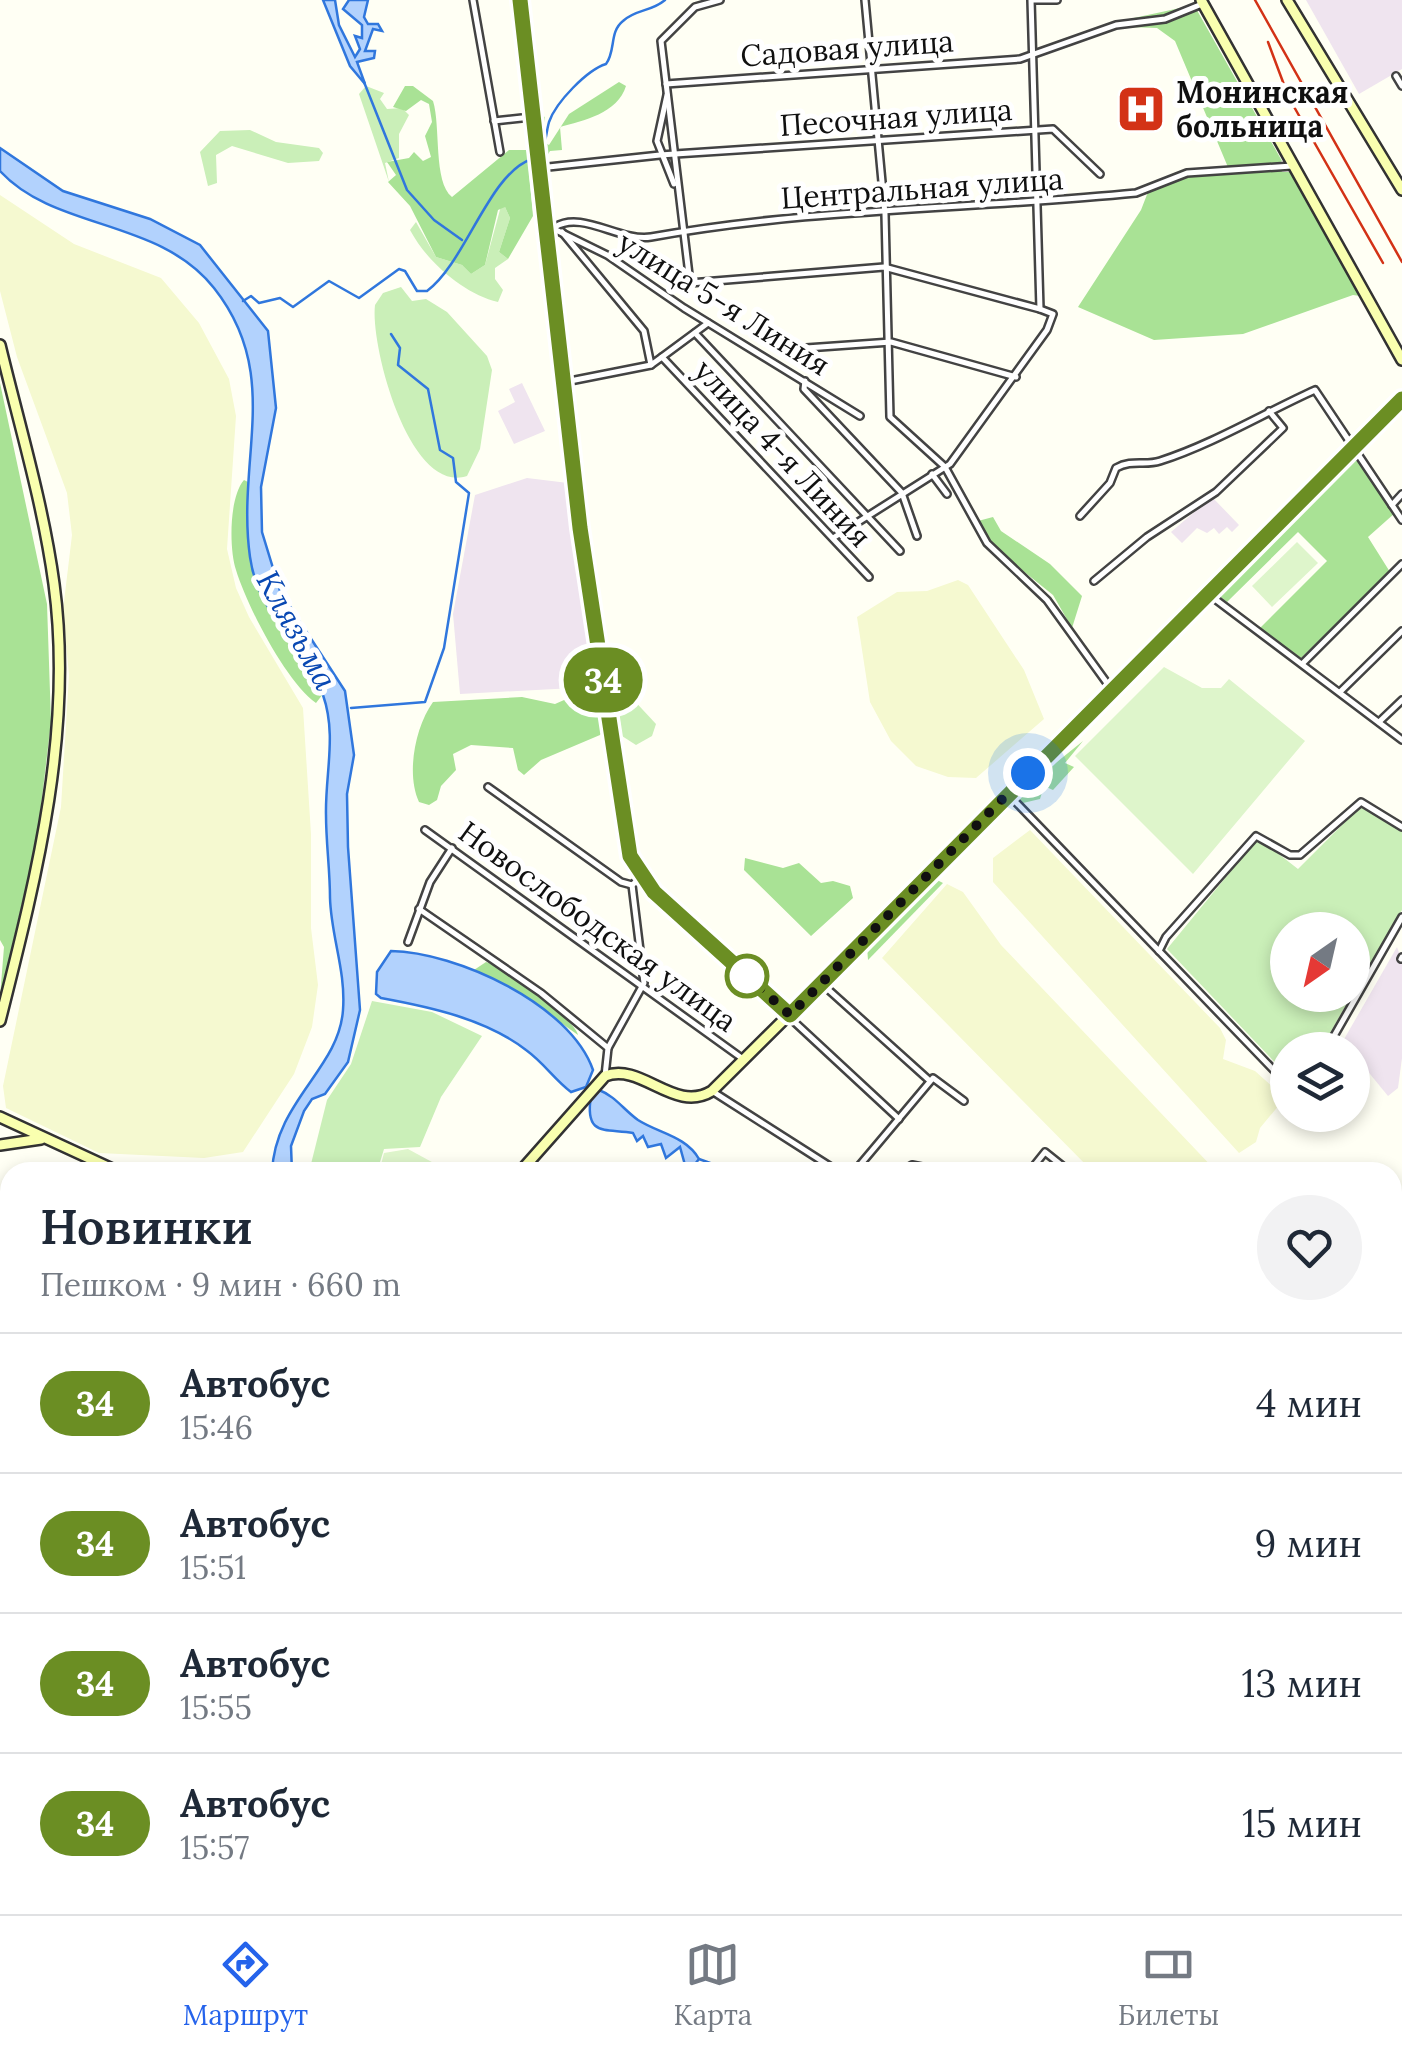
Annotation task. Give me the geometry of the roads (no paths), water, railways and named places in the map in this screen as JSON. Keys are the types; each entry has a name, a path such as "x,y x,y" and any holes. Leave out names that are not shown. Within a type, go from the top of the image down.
{"main road":[{"path":"520,0 536,168 550,228 562,382 628,847 642,877 789,1016"},
{"path":"1287,0 1402,190"},
{"path":"1202,2 1402,360"},
{"path":"0,345 54,585 59,708 41,846 0,1021"},
{"path":"528,1162 600,1080 622,1073 681,1096 698,1097 712,1091 1211,596 1402,399"},
{"path":"0,1117 97,1162"},
{"path":"0,1145 43,1138"}],"street":[{"path":"473,0 500,152"},
{"path":"676,187 660,155 657,131 670,84 661,41 695,6 720,0"},
{"path":"865,0 885,214 890,416 945,467 987,543 1046,600 1112,690"},
{"path":"1040,309 1030,56 1032,0 1057,0"},
{"name":"Садовая улица","path":"670,84 1030,56 1116,26 1145,25 1202,2"},
{"path":"1396,76 1402,86"},
{"path":"668,92 690,284 884,267 1053,314 1016,377 945,467 832,538"},
{"path":"494,121 531,114"},
{"name":"Песочная улица","path":"660,155 1053,129 1100,174"},
{"path":"536,168 660,155"},
{"name":"Центральная улица","path":"550,228 574,223 637,238 684,229 1136,193 1187,173 1292,166"},
{"path":"550,228 562,232"},
{"name":"улица 5-я Линия","path":"562,232 607,255 708,323 860,416"},
{"name":"улица 4-я Линия","path":"562,232 644,331 652,365 662,357 869,577"},
{"path":"662,357 708,323"},
{"path":"695,333 900,551"},
{"path":"792,348 891,342 1016,377"},
{"path":"562,382 652,365"},
{"path":"804,381 804,389 902,493 917,536"},
{"path":"1080,516 1110,482 1116,468 1141,459 1160,461 1204,444 1315,390 1402,520"},
{"path":"1094,581 1147,536 1216,492 1283,428 1269,411"},
{"path":"932,474 947,494"},
{"path":"1392,504 1402,494"},
{"path":"1304,663 1402,564"},
{"path":"1211,596 1402,740"},
{"path":"1340,692 1402,631"},
{"path":"1379,722 1402,700"},
{"path":"488,787 610,876 632,884"},
{"path":"1008,794 1270,1067"},
{"path":"1159,954 1166,937 1256,836 1290,855 1300,855 1361,802 1402,827"},
{"name":"Новослободская улица","path":"425,830 644,984 744,1060"},
{"path":"408,942 430,882 452,848"},
{"path":"632,884 642,877"},
{"path":"600,1080 608,1048 644,984 632,884"},
{"path":"419,910 541,993 608,1048"},
{"path":"1336,1032 1402,917"},
{"path":"1144,938 1166,937"},
{"path":"821,983 930,1081"},
{"path":"789,1016 899,1118"},
{"path":"862,1162 930,1081 938,1078 964,1101"},
{"path":"712,1091 823,1162"},
{"path":"1037,1162 1045,1152 1058,1162"}],"water":[{"path":"323,0 335,0 339,25 355,57 360,49 355,36 362,38 362,25 343,9 349,0 368,0 364,17 368,24 378,24 382,31 373,29 365,51 375,51 374,58 357,62 365,84 350,66"},
{"name":"Клязьма","path":"0,148 63,191 150,219 200,245 268,331 276,408 261,487 262,532 280,591 345,691 354,755 347,794 348,847 360,1010 348,1062 325,1094 312,1099 304,1111 291,1146 292,1162 274,1162 276,1147 295,1105 331,1050 343,1010 327,836 329,725 315,677 262,597 250,557 247,521 253,418 247,353 235,320 214,288 191,265 137,236 49,205 0,171"},
{"path":"391,951 447,961 508,986 536,1004 580,1046 593,1070 586,1087 571,1092 532,1055 475,1022 381,998 376,994 377,972"},
{"path":"599,1090 615,1099 638,1120 687,1145 699,1159 684,1162 680,1147 666,1158 661,1144 648,1147 643,1136 637,1141 633,1133 594,1125 591,1096"}],"waterway":[{"path":"542,153 553,114 581,80 606,64 619,25 665,0"},
{"path":"364,82 407,190 434,220 462,240"},
{"path":"243,301 251,296 259,303 280,298 293,307 329,281 359,298 399,269 405,271 417,291 427,291 454,260 503,181 532,159"},
{"path":"351,708 425,702 444,648 469,493 456,482 453,458 440,450 428,389 398,365 400,348 391,334"},
{"path":"699,1159 707,1162"}],"railway":[{"path":"1255,0 1402,262"},
{"path":"1268,42 1289,98 1383,263"}],"place":[{"name":"Монинская больница","path":"1141,109"}]}
